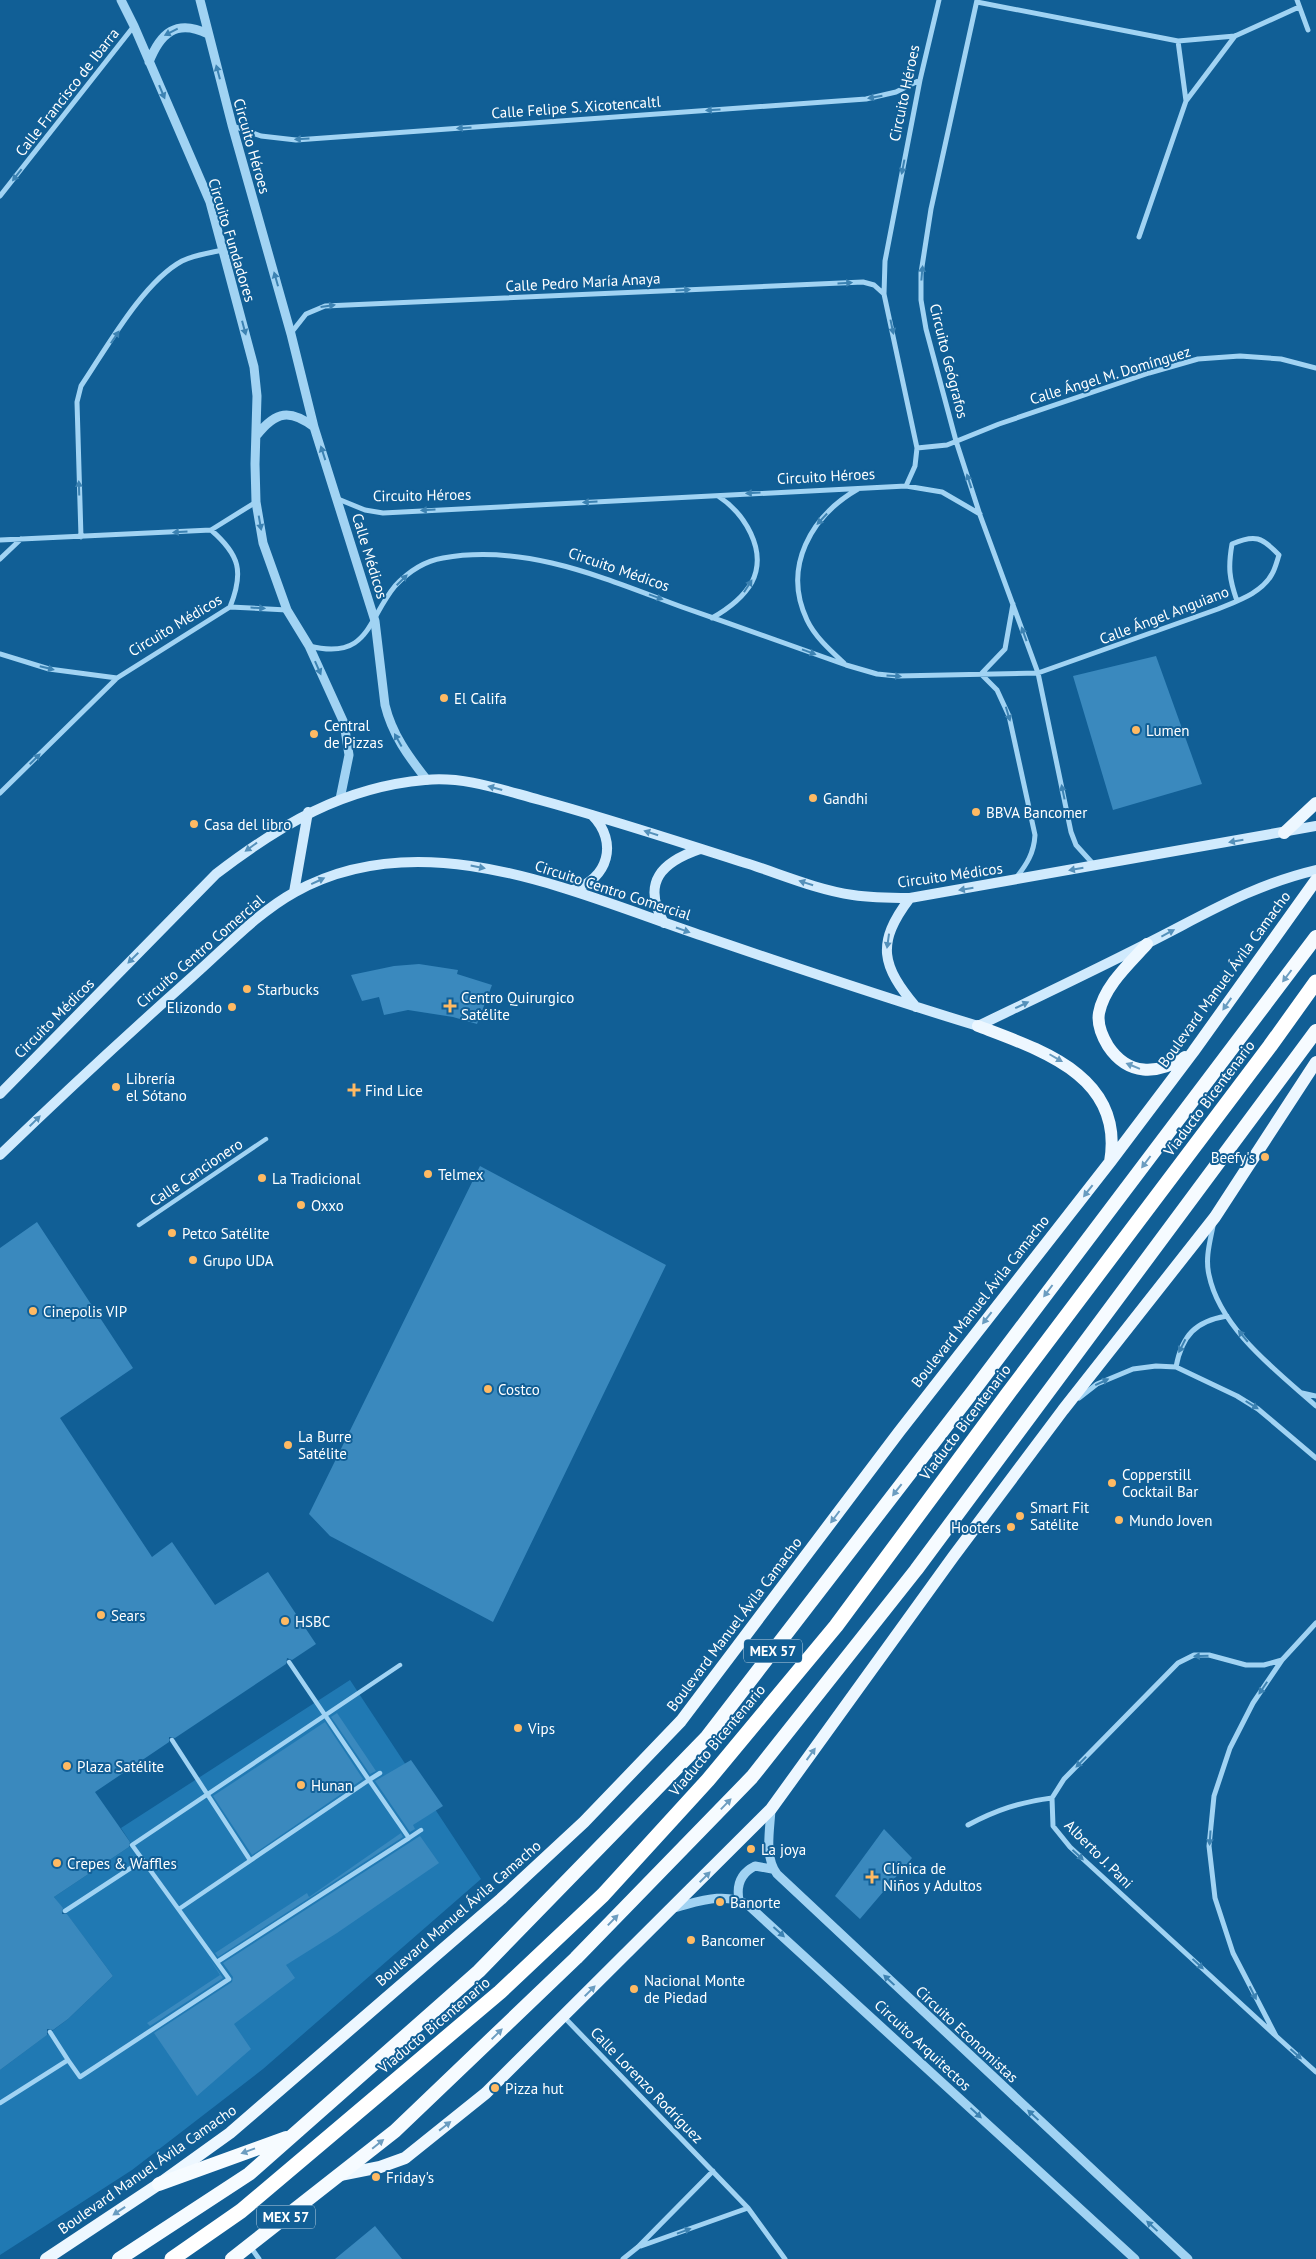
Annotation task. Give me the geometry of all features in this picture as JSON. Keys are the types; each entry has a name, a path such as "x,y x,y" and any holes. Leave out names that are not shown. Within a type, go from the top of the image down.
{"highway":[{"name":"MEX 57","path":"119,2259 249,2174 478,1971 706,1738 974,1390 1316,937"},
{"name":"Viaducto Bicentenario","path":"172,2259 241,2211 500,1992 603,1895 708,1780 836,1626 1316,982"},
{"name":"MEX 57","path":"232,2259 395,2131 576,1958 752,1777 916,1570 1316,1031"},
{"path":"159,2184 293,2135"}],"main road":[{"name":"Circuito Médicos","path":"0,1094 216,874 255,844 308,812 340,799 383,786 426,780 451,779 476,782 592,814 828,890 880,898 910,898 1316,826"},
{"path":"1284,833 1316,803"},
{"path":"294,892 308,812"},
{"path":"573,890 589,883 597,875 606,857 607,837 604,829 592,814"},
{"path":"664,923 655,904 656,881 668,863 679,856 700,849"},
{"name":"Circuito Centro Comercial","path":"0,1155 77,1080 246,929 294,892 326,878 379,865 420,862 464,864 518,875 573,890 664,923 978,1026"},
{"path":"978,1026 1147,944 1224,902 1289,876 1316,870"},
{"name":"Boulevard Manuel Ávila Camacho","path":"46,2259 159,2184 230,2133 501,1899 584,1822 681,1721 898,1432 1110,1162 1193,1052 1316,880"},
{"path":"910,898 890,932 887,959 891,974 916,1007"},
{"path":"1147,944 1117,976 1106,995 1099,1014 1101,1035 1114,1054 1130,1067 1148,1070 1170,1067 1193,1052"},
{"path":"978,1026 1056,1057 1086,1080 1108,1116 1112,1139 1110,1162"},
{"path":"340,2175 380,2167 405,2158 486,2093 772,1809 1062,1410 1215,1217 1316,1062"}],"street":[{"name":"Circuito Fundadores","path":"121,0 210,202 254,367 257,396 256,502 263,543 287,610"},
{"name":"Circuito Héroes","path":"200,0 232,125 291,334 314,427 338,499 365,510 383,513 906,486 942,492 980,515"},
{"name":"Circuito Héroes","path":"906,486 914,472 917,448 884,294 885,261 920,80 939,0"},
{"path":"1297,0 1308,30"},
{"path":"977,1 1178,41 1235,36 1299,7"},
{"name":"Circuito Geógrafos","path":"977,1 932,209 921,273 921,300 926,329 956,441 980,515 1038,673 1071,832 1076,845 1096,866"},
{"name":"Calle Francisco de Ibarra","path":"0,196 134,26"},
{"path":"149,62 160,40 171,31 193,28 208,34"},
{"path":"1139,238 1186,101 1235,36"},
{"path":"1178,41 1186,101"},
{"name":"Calle Felipe S. Xicotencaltl","path":"232,125 260,136 296,140 866,99 896,92 920,80"},
{"path":"81,537 77,402 81,386 144,294 162,274 183,260 223,250"},
{"name":"Calle Pedro María Anaya","path":"291,334 306,314 325,306 863,282 874,286 884,294"},
{"name":"Calle Ángel M. Domínguez","path":"917,448 937,448 999,424 1140,376 1198,359 1240,356 1281,359 1316,368"},
{"path":"257,435 272,420 289,414 301,417 314,427"},
{"path":"846,665 823,644 807,621 799,596 798,567 807,540 815,526 840,501 859,488"},
{"path":"712,618 731,607 742,595 752,581 756,565 754,543 744,521 737,511 718,495"},
{"name":"Calle Médicos","path":"338,499 375,621"},
{"path":"0,540 211,530 256,502"},
{"path":"211,530 228,545 238,565 238,587 230,607"},
{"name":"Calle Ángel Anguiano","path":"1038,673 1237,601 1255,591 1272,575 1279,555 1267,542 1248,537 1232,544 1228,565 1230,582 1237,601"},
{"path":"0,559 21,539"},
{"name":"Circuito Médicos","path":"309,646 322,650 347,647 361,638 375,621 395,587 408,574 424,564 443,558 486,555 569,566 846,665 877,674 897,676 1038,673"},
{"path":"981,674 1005,649 1013,603"},
{"name":"Circuito Médicos","path":"0,793 117,678 230,607 287,610"},
{"path":"287,610 309,646 344,724 348,739 349,755 347,773 340,799"},
{"path":"375,621 388,718 406,754 426,780"},
{"path":"0,654 49,669 117,678"},
{"name":"Circuito Médicos","path":"981,674 996,690 1009,716 1036,835 1034,850 1028,863 1014,880"},
{"name":"Calle Cancionero","path":"139,1225 266,1140"},
{"path":"1215,1217 1207,1254 1209,1275 1227,1316 1274,1370 1316,1406"},
{"path":"1176,1367 1180,1349 1190,1333 1209,1318 1227,1316"},
{"path":"1062,1410 1097,1384 1132,1370 1156,1366 1176,1367 1258,1408 1316,1458"},
{"path":"1301,1393 1316,1396"},
{"path":"1276,2036 1234,1953 1223,1926 1216,1898 1209,1846 1214,1796 1230,1748 1253,1703 1282,1660 1316,1623"},
{"path":"968,1825 994,1811 1022,1802 1052,1798 1064,1779 1178,1663 1194,1655 1210,1655 1246,1665 1264,1665 1282,1660"},
{"path":"289,1662 409,1838"},
{"path":"50,2032 80,2077 229,1979 132,1845 400,1665"},
{"path":"172,1740 250,1860"},
{"path":"179,1909 380,1773"},
{"name":"Alberto J. Pani","path":"1052,1798 1052,1826 1070,1847 1316,2072"},
{"path":"673,1908 723,1897 739,1900 738,1885 744,1873 755,1866 772,1868 769,1839 772,1809"},
{"path":"217,1962 421,1830"},
{"path":"65,1911 143,1860"},
{"name":"Circuito Economistas","path":"772,1868 1188,2259"},
{"name":"Circuito Arquitectos","path":"739,1900 748,1905 863,2008 1135,2259"},
{"name":"Calle Lorenzo Rodríguez","path":"564,2017 748,2208 785,2258"},
{"path":"0,2103 68,2060"},
{"path":"623,2259 638,2247 713,2171"},
{"path":"638,2247 748,2208"},
{"path":"250,2246 259,2259"},
{"path":"785,2258 793,2259"}],"shaded area":[{"path":"350,1680 481,1879 263,2069 132,2170 0,2255 0,2070 68,2019 113,1976 54,1897 132,1845 121,1828"}],"building":[{"name":"Lumen","path":"1156,656 1202,784 1113,810 1073,676"},
{"name":"Centro Quirurgico Satélite","path":"419,964 458,970 457,974 492,985 477,1024 453,1017 408,1010 384,1015 379,997 362,1001 351,975 394,966"},
{"name":"Costco","path":"480,1166 666,1265 493,1622 330,1536 309,1514"},
{"name":"Plaza Satélite","path":"37,1222 133,1368 60,1418 152,1557 172,1542 215,1605 268,1572 316,1644 292,1660 287,1658 286,1664 175,1738 169,1737 169,1742 95,1792 130,1842 129,1847 54,1897 63,1908 62,1914 67,1914 113,1976 68,2019 53,2030 47,2029 47,2035 0,2070 0,1248"},
{"path":"337,1713 376,1771 370,1774 331,1717"},
{"path":"325,1722 363,1779 252,1855 213,1796"},
{"path":"411,1760 443,1806 413,1825 415,1829 410,1832 375,1781"},
{"name":"Clínica de Niños y Adultos","path":"884,1829 912,1858 860,1919 835,1896"},
{"path":"401,1833 403,1837 218,1957 215,1953 307,1893 309,1897"},
{"path":"420,1836 439,1863 337,1933 286,1965 295,1978 234,2024 251,2049 197,2096 154,2033 232,1982 233,1977 223,1963"},
{"path":"209,1958 223,1978 150,2026 147,2023 220,1975"},
{"path":"375,2226 402,2259 335,2259"}],"place":[{"name":"El Califa","path":"444,698"},
{"name":"Lumen","path":"1136,730"},
{"name":"Central de Pizzas","path":"314,734"},
{"name":"Gandhi","path":"813,798"},
{"name":"BBVA Bancomer","path":"976,812"},
{"name":"Casa del libro","path":"194,824"},
{"name":"Starbucks","path":"247,989"},
{"name":"Centro Quirurgico Satélite","path":"450,1006"},
{"name":"Elizondo","path":"232,1007"},
{"name":"Librería el Sótano","path":"116,1087"},
{"name":"Find Lice","path":"354,1090"},
{"name":"Beefy's","path":"1265,1157"},
{"name":"Telmex","path":"428,1174"},
{"name":"La Tradicional","path":"262,1178"},
{"name":"Oxxo","path":"301,1205"},
{"name":"Petco Satélite","path":"172,1233"},
{"name":"Grupo UDA","path":"193,1260"},
{"name":"Cinepolis VIP","path":"33,1311"},
{"name":"Costco","path":"488,1389"},
{"name":"La Burre Satélite","path":"288,1445"},
{"name":"Copperstill Cocktail Bar","path":"1112,1483"},
{"name":"Smart Fit Satélite","path":"1020,1516"},
{"name":"Mundo Joven","path":"1119,1520"},
{"name":"Hooters","path":"1011,1527"},
{"name":"Sears","path":"101,1615"},
{"name":"HSBC","path":"285,1621"},
{"name":"Vips","path":"518,1728"},
{"name":"Plaza Satélite","path":"67,1766"},
{"name":"Hunan","path":"301,1785"},
{"name":"La joya","path":"751,1849"},
{"name":"Crepes & Waffles","path":"57,1863"},
{"name":"Clínica de Niños y Adultos","path":"872,1877"},
{"name":"Banorte","path":"720,1902"},
{"name":"Bancomer","path":"691,1940"},
{"name":"Nacional Monte de Piedad","path":"634,1989"},
{"name":"Pizza hut","path":"495,2088"},
{"name":"Friday's","path":"376,2177"}]}
